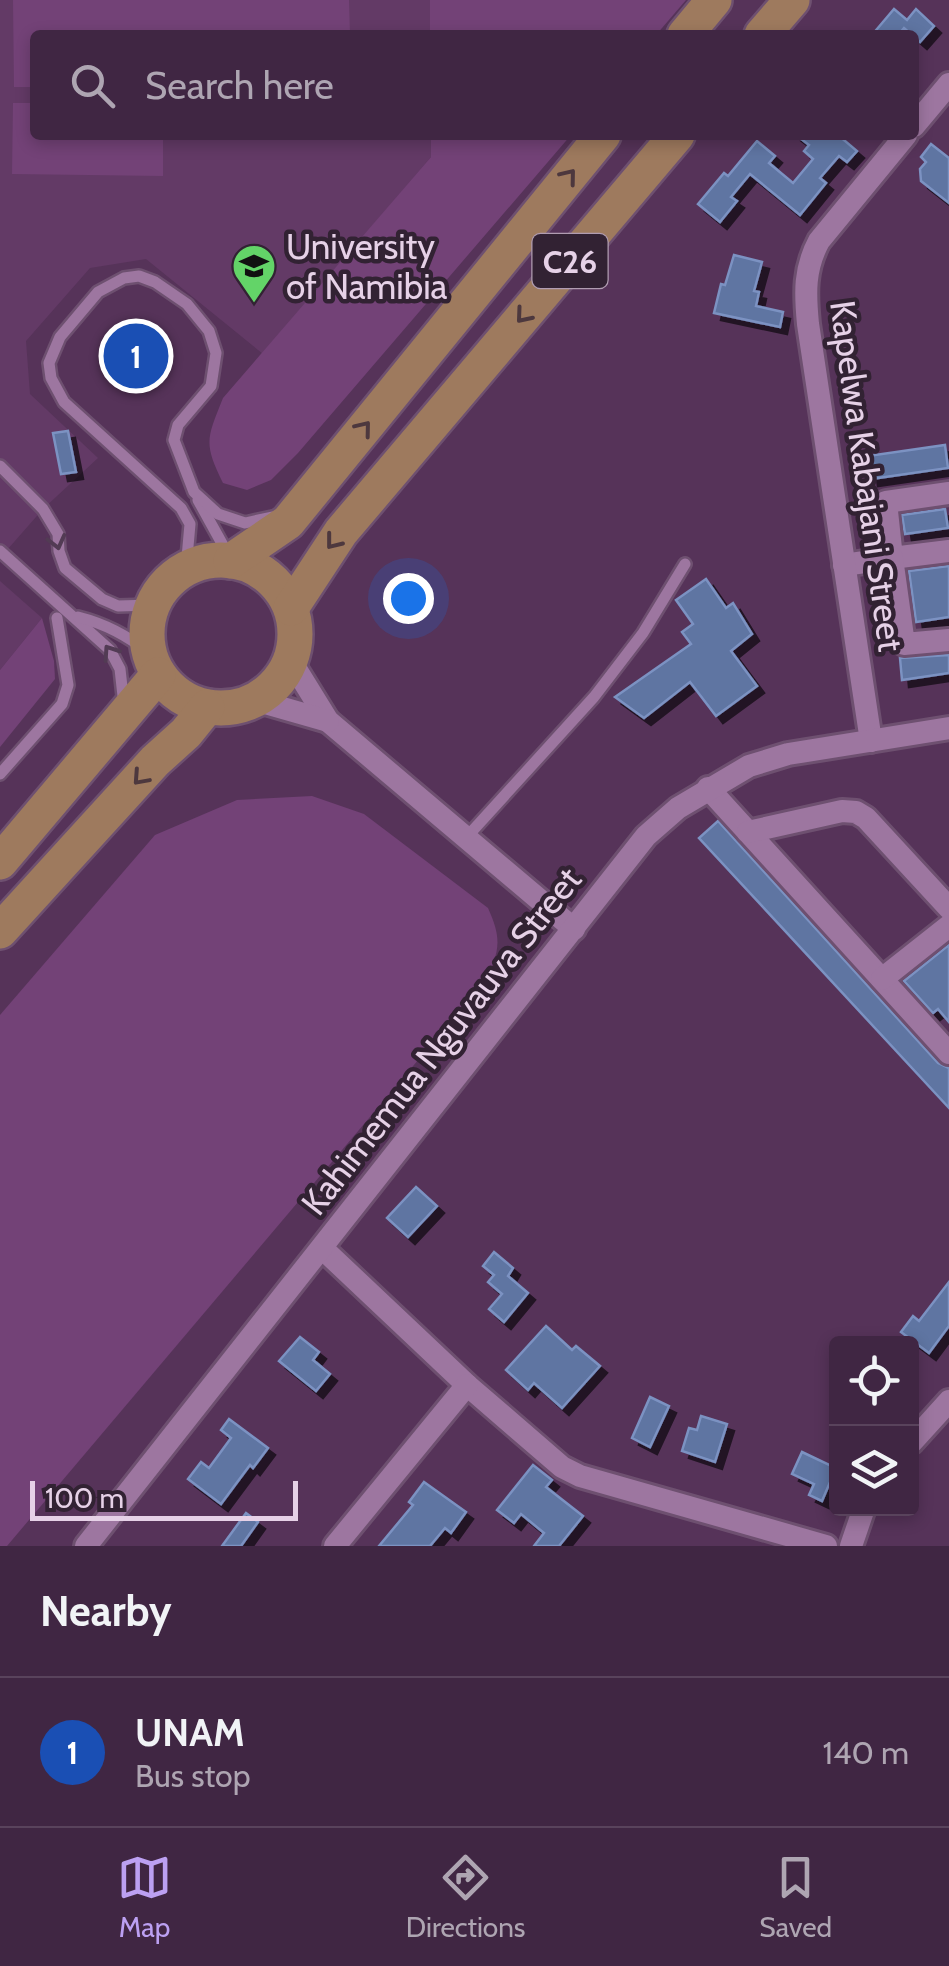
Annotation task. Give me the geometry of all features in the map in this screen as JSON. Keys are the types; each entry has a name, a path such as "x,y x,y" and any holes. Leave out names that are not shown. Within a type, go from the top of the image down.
{"main road":[{"path":"689,30 714,0"},
{"path":"766,30 792,0"},
{"name":"C26","path":"186,569 212,560 231,560 288,522 599,140"},
{"name":"C26","path":"291,608 341,532 673,140"},
{"path":"0,862 126,712 173,682 249,702 277,684 290,661 296,635 291,608 270,578 249,565 231,560"},
{"path":"0,931 186,734 173,682 146,637 153,606 164,586 186,569"}],"street":[{"path":"919,120 949,84"},
{"name":"Kapelwa Kabajani Street","path":"871,742 804,281 819,241 902,140"},
{"path":"949,493 887,501 904,644 949,640"},
{"path":"844,565 949,550"},
{"path":"290,661 328,721 574,929"},
{"path":"249,702 328,721"},
{"name":"Kahimemua Nguvauva Street","path":"86,1546 646,836 708,788 749,766 788,754 949,728"},
{"path":"708,788 949,1053"},
{"path":"748,832 842,811 856,812 876,828 949,908"},
{"path":"882,979 949,926"},
{"path":"323,1249 546,1456 580,1476 826,1546"},
{"path":"335,1546 467,1385"},
{"path":"919,1434 949,1401"},
{"path":"850,1546 861,1516"}],"lane":[{"path":"186,569 190,524 181,508 64,402 51,378 49,363 60,337 98,292 124,278 139,276 155,282 188,304 209,331 216,353 211,386 178,425 174,440 194,492 231,560"},
{"path":"0,466 43,509 58,534 65,568 102,599 118,606 153,606"},
{"path":"194,492 218,514 245,523 303,504"},
{"path":"0,551 100,638 116,658 126,712"},
{"path":"466,839 594,697 643,632 685,564"},
{"path":"74,616 100,622 128,636 173,682"},
{"path":"0,774 62,704 68,685 57,618"}],"shaded area":[{"name":"University of Namibia","path":"0,0 430,0 430,30 30,30 30,140 431,140 431,157 263,354 146,259 90,268 26,341 30,394 98,458 43,509 0,558"},
{"path":"13,0 349,0 350,30 30,30 30,87 14,87"},
{"path":"430,0 686,0 660,30 430,30"},
{"path":"13,103 30,103 30,140 163,140 163,176 12,174"},
{"path":"431,140 567,140 271,480 247,490 223,483 212,458 210,440 223,398 431,157"},
{"path":"0,581 42,618 0,670"},
{"path":"42,618 55,679 0,747 0,670"},
{"path":"312,796 364,814 488,908 497,937 490,971 7,1546 0,1546 0,1015 155,835 237,800"}],"building":[{"path":"894,9 907,20 916,9 934,26 920,42 919,30 876,30"},
{"path":"802,140 844,140 857,151 847,162 839,156 820,178 826,183 800,215 750,174 731,197 737,201 720,222 698,204 757,141 775,156 769,163 793,183 813,159 804,151 809,145"},
{"path":"931,144 949,158 949,203 921,181 920,169 926,162 921,157"},
{"path":"734,255 762,262 754,291 759,292 756,306 783,312 780,327 714,313"},
{"path":"68,431 76,472 61,474 53,433"},
{"path":"945,445 948,468 871,479 868,456"},
{"path":"945,509 948,528 905,534 902,515"},
{"path":"949,566 949,617 916,622 909,571"},
{"path":"706,579 726,608 733,603 752,634 731,651 757,686 716,716 690,682 644,718 615,697 691,644 682,632 693,624 676,600"},
{"path":"949,655 949,673 902,680 900,658"},
{"path":"718,821 938,1063 949,1068 949,1108 699,838"},
{"path":"949,945 949,1022 938,1009 933,1013 904,981"},
{"path":"416,1187 437,1206 408,1237 387,1218"},
{"path":"494,1252 513,1268 508,1276 528,1293 504,1322 489,1309 502,1294 488,1282 494,1275 483,1266"},
{"path":"949,1282 949,1326 929,1353 919,1346 919,1336 901,1332 913,1316 919,1321"},
{"path":"546,1326 572,1350 576,1346 600,1366 562,1408 534,1383 528,1390 506,1370"},
{"path":"300,1337 319,1352 313,1360 330,1374 316,1391 279,1361"},
{"path":"650,1397 669,1406 650,1447 632,1438"},
{"path":"701,1416 727,1424 715,1462 682,1451 689,1428 697,1430"},
{"path":"229,1419 268,1448 221,1504 188,1479 201,1462 209,1468 231,1438 221,1430"},
{"path":"802,1452 829,1465 829,1484 822,1501 809,1495 814,1484 792,1474"},
{"path":"533,1465 552,1480 546,1487 583,1516 559,1546 534,1546 544,1533 521,1514 514,1523 497,1510"},
{"path":"424,1482 466,1512 451,1533 445,1528 430,1546 379,1546 413,1505 409,1502"},
{"path":"246,1513 258,1522 241,1546 222,1546"}],"place":[{"name":"University of Namibia","path":"254,304"},
{"name":"UNAM","path":"136,356"}]}
